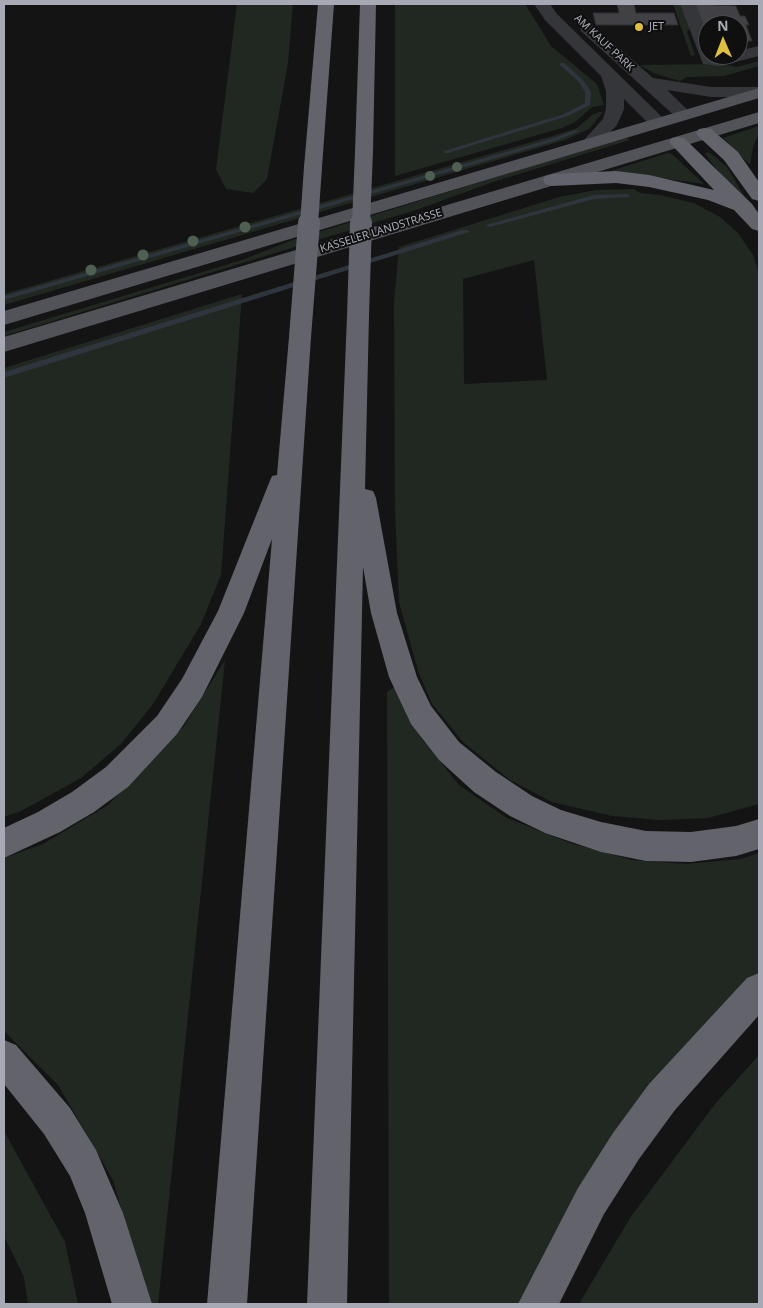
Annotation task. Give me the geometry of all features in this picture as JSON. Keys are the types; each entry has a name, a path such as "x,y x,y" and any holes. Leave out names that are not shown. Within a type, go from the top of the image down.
{"highway":[{"path":"227,1304 326,4"},
{"path":"327,1304 368,4"},
{"path":"705,133 731,156 752,202 759,225"},
{"path":"678,142 752,202"},
{"path":"759,163 759,188"},
{"path":"552,180 608,177 650,181 714,196 752,202"},
{"path":"354,442 384,613 403,677 421,715 449,751 485,782 521,806 556,823 601,837 646,846 691,847 736,841 759,834"},
{"path":"4,843 49,822 103,787 143,752 167,725 192,688 231,613 291,456"},
{"path":"538,1304 591,1201 626,1146 668,1090 759,990"},
{"path":"4,1057 58,1121 83,1163 104,1213 132,1304"}],"main road":[{"name":"KASSELER LANDSTRASSE","path":"4,318 759,92"},
{"path":"683,114 705,133"},
{"name":"KASSELER LANDSTRASSE","path":"4,345 759,117"},
{"path":"657,122 678,142"}],"street":[{"name":"AM KAUF PARK","path":"542,4 551,17 657,122"},
{"path":"688,4 709,60 720,60 759,51"},
{"name":"AM KAUF PARK","path":"578,20 683,114"},
{"name":"AM KAUF PARK","path":"592,141 611,121 615,109 615,91 609,75"},
{"name":"AM KAUF PARK","path":"646,82 711,92 759,92"}],"shaded area":[{"path":"237,4 293,4 288,63 267,179 253,193 226,189 216,169"},
{"path":"395,4 525,4 551,46 597,84 604,105 592,107 575,122 562,128 395,176"},
{"path":"673,4 684,4 692,26 687,32 695,55 691,56"},
{"path":"759,61 759,66 724,76 687,77 680,81 656,74 639,65 698,64 737,67"},
{"path":"603,112 589,129 565,140 4,305 4,294 556,135 577,128 592,115"},
{"path":"759,126 759,132 753,147 750,165 723,138"},
{"path":"625,137 630,140 493,182 419,209 4,336 4,332 242,260 290,241"},
{"path":"709,152 727,167 746,199 739,198 705,153"},
{"path":"668,153 672,154 704,184 610,171"},
{"path":"634,189 640,193 660,195 694,203 720,217 738,233 753,255 759,273 759,804 708,818 660,820 612,816 552,802 510,780 463,742 432,704 418,671 399,602 395,510 394,303 399,247 559,197 596,190","holes":["534,260 547,380 464,384 463,279"]},
{"path":"242,294 221,575 201,624 153,704 121,744 81,778 21,811 4,817 4,368"},
{"path":"225,660 158,1304 148,1304 113,1180 58,1085 4,1031 4,858 43,844 108,805 184,726"},
{"path":"394,687 422,739 459,785 507,818 570,843 632,860 686,864 741,859 759,853 759,972 712,1022 539,1270 523,1304 389,1304 387,692"},
{"path":"759,1055 759,1304 579,1304 630,1218 715,1104"},
{"path":"4,1131 65,1242 78,1304 28,1304 24,1277 4,1236"}],"building":[{"path":"617,4 634,4 636,13 674,13 678,25 596,25 593,13 619,13"},
{"path":"695,4 736,6 740,15 699,15"},
{"path":"748,30 752,41 748,41"}],"waterway":[{"path":"446,152 566,115 588,104 588,92 581,81 562,64"},
{"path":"4,298 553,140 577,131"},
{"path":"490,225 594,197 627,196"},
{"path":"4,375 465,232"}],"place":[{"name":"JET","path":"639,27"}]}
